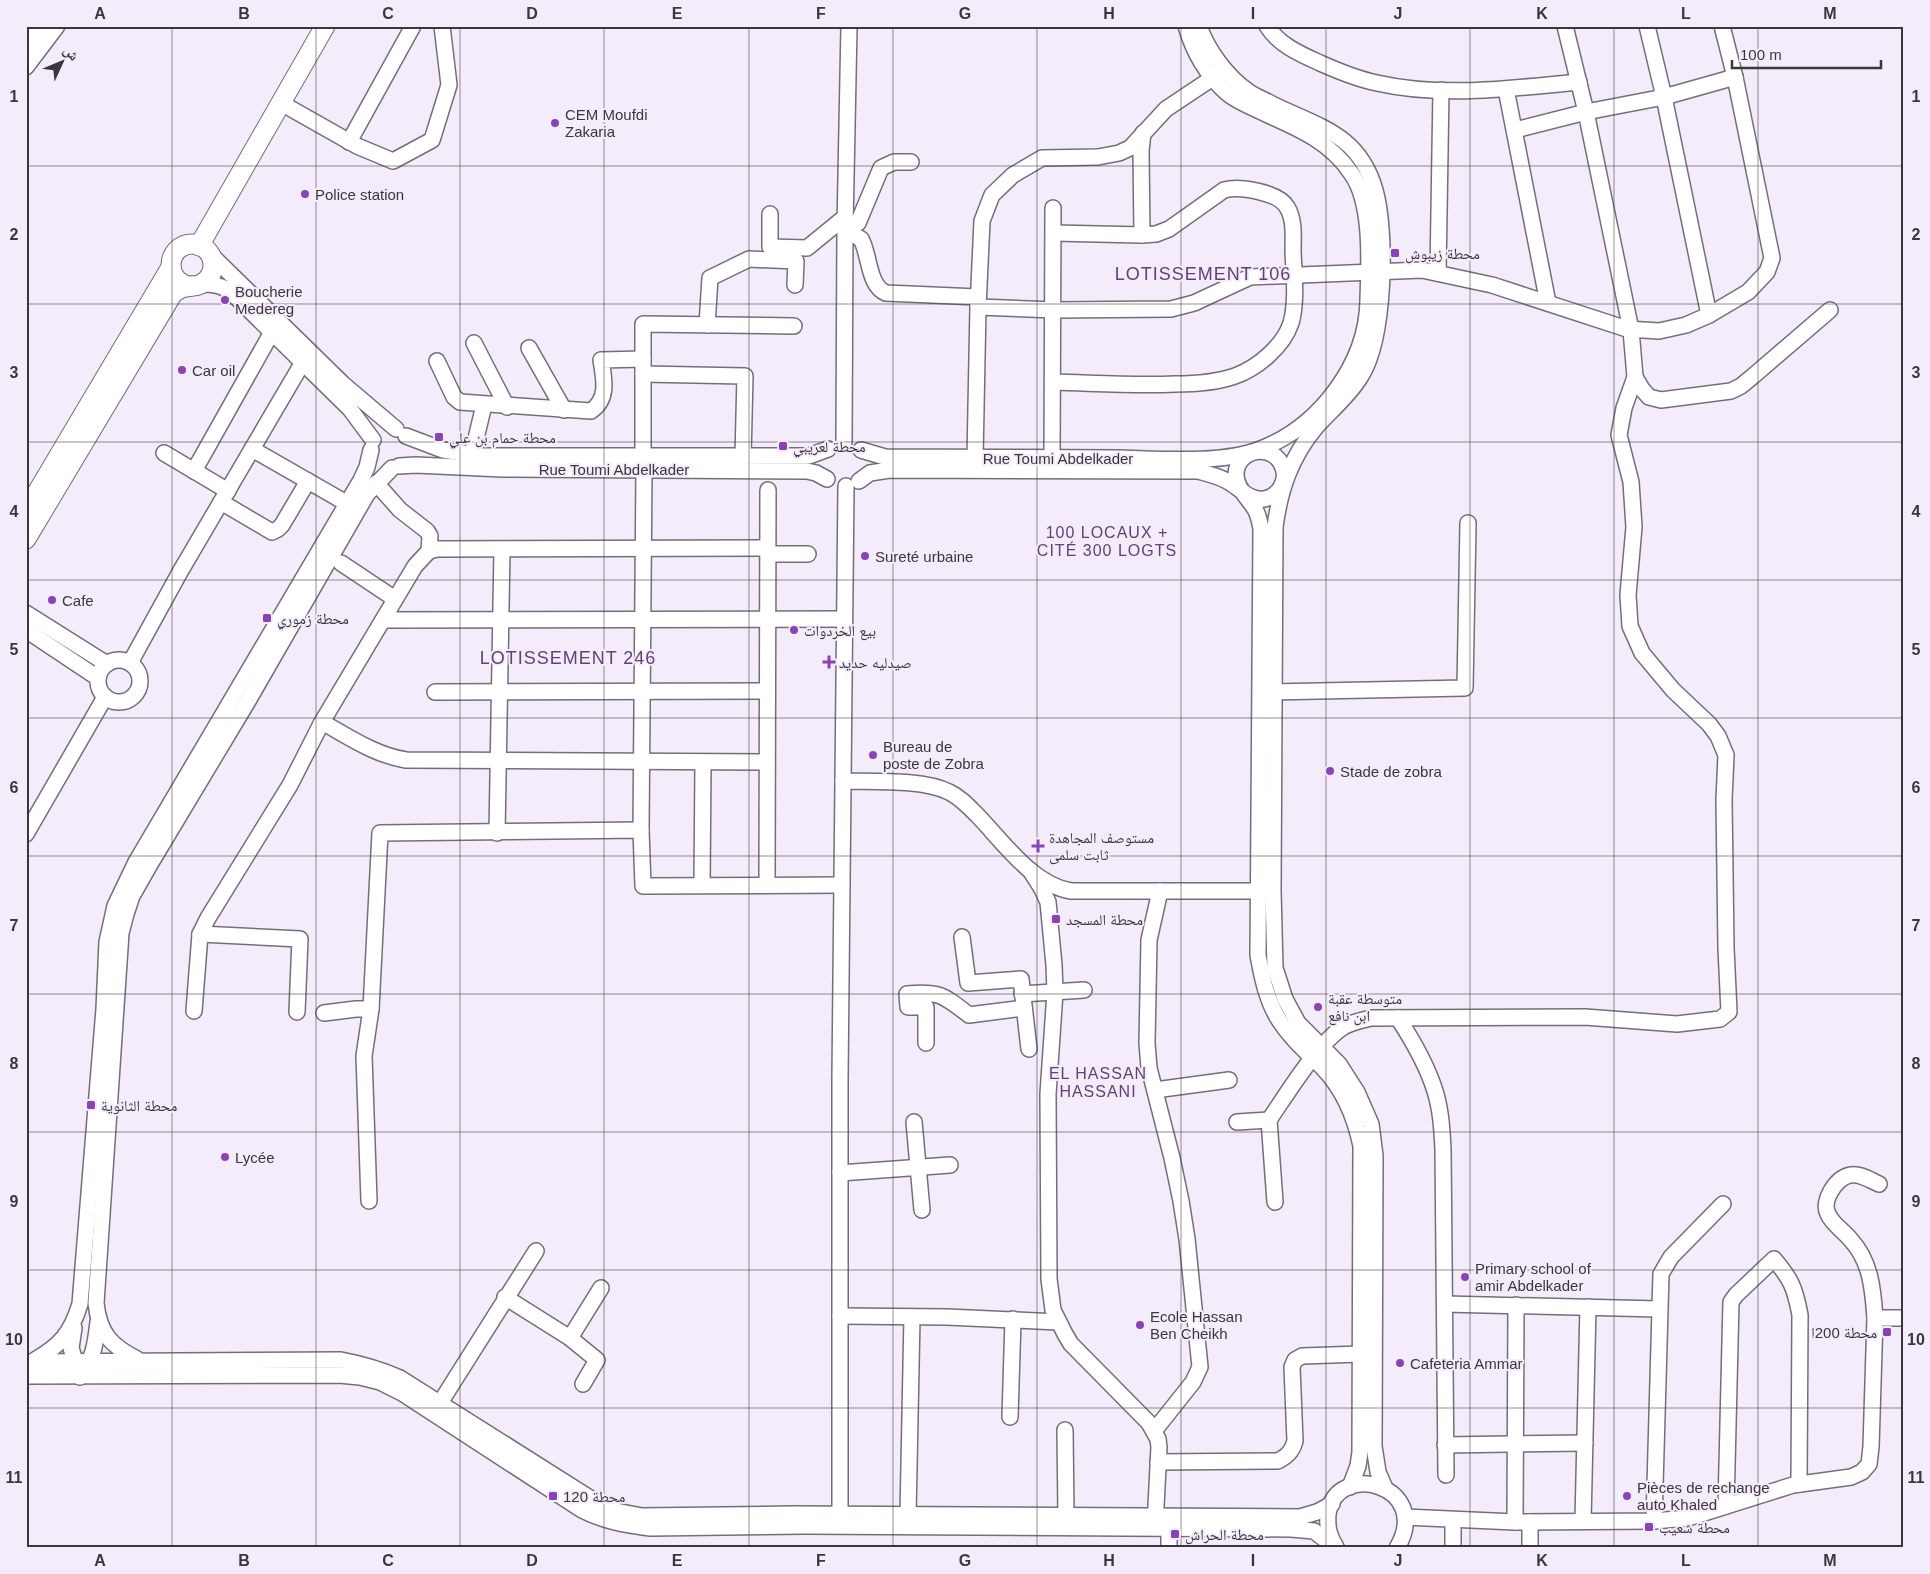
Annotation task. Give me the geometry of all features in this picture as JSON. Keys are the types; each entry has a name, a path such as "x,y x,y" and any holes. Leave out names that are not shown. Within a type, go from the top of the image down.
{"main road":[{"path":"203,248 281,102 325,26"},
{"path":"26,511 170,267 174,253 186,245 203,248 212,261 212,268 206,280 196,285 180,288 173,293 26,539"},
{"path":"170,267 177,280 185,285 196,285"}],"street":[{"path":"26,44 40,26"},
{"path":"26,67 57,26"},
{"path":"349,142 413,26"},
{"path":"281,102 349,142 393,161 432,140 449,85 442,26"},
{"path":"844,442 845,224 849,26"},
{"path":"1186,26 1196,53 1219,74 1250,93 1324,127 1345,140 1367,169 1380,209 1375,271 1377,332 1362,376 1316,428 1293,460 1284,483 1279,490 1272,496 1264,499 1248,496 1242,490"},
{"path":"1199,26 1210,48 1219,74"},
{"path":"1267,26 1282,43 1302,55 1338,71 1375,83 1441,90 1506,89 1579,82"},
{"path":"1275,1202 1269,1120 1318,1053 1344,1027 1371,1018 1584,1017 1677,1024 1720,1019 1729,1012 1724,820 1726,755 1718,736 1709,724 1673,690 1642,653 1630,626 1628,595 1634,527 1631,482 1618,435 1624,408 1635,377 1631,330 1586,112 1565,26"},
{"path":"1646,26 1664,96 1709,315"},
{"path":"845,224 861,239 874,282 881,291 886,293 1054,310 1171,309 1194,303 1250,277 1422,270 1492,285 1631,330 1659,331 1686,324 1709,315 1748,292 1767,272 1772,258 1735,77 1722,26"},
{"path":"975,458 978,302 982,221 992,195 1013,176 1042,158 1080,158 1118,153 1130,148 1166,109 1219,74"},
{"path":"1515,130 1586,112 1664,96 1735,77"},
{"path":"1506,89 1548,303"},
{"path":"1438,273 1441,90"},
{"path":"1142,235 1141,151 1143,133"},
{"path":"770,214 770,248 806,248 845,224 858,223 881,168 894,162 910,162"},
{"path":"1054,233 1156,234 1169,229 1224,190 1234,188 1250,190 1274,197 1286,205 1292,221 1294,275 1293,311 1287,332 1267,357 1236,376 1202,383 1152,385 1054,382"},
{"path":"1052,458 1054,208"},
{"name":"Rue Toumi Abdelkader","path":"203,248 343,384 401,432 443,450 472,455 807,471 827,478"},
{"path":"707,325 710,278 749,258 796,261 795,284"},
{"path":"1350,1487 1358,1466 1360,1452 1361,1146 1356,1123 1347,1103 1287,1004 1275,968 1261,529 1258,514 1238,483 1236,474 1242,459 1270,445 1305,423 1341,383 1352,366 1365,329 1375,271"},
{"path":"196,285 215,284 223,286 233,294 350,409 372,445 373,457 379,464 395,467"},
{"path":"1635,377 1649,396 1661,400 1731,391 1746,382 1830,310"},
{"path":"794,326 644,324 641,830 643,886 842,886"},
{"path":"194,471 272,332"},
{"path":"474,343 508,407"},
{"path":"529,348 564,410"},
{"path":"437,361 454,397 460,402 591,412 598,407 606,385 601,360 643,359"},
{"path":"130,663 303,362"},
{"path":"643,374 745,376 743,457"},
{"path":"472,455 484,405"},
{"path":"382,430 401,432 410,442 409,455 406,461 395,467 367,494 248,701 132,896 121,933 96,1304 98,1322 95,1347 91,1360 80,1377 73,1361 71,1348 80,1304 104,1009 107,942 115,906 136,862 348,504 367,467 372,445 382,430"},
{"path":"844,442 855,445 861,450 865,456 866,467 864,475 852,484 838,486 827,478 822,464 828,449 834,444 844,442"},
{"path":"252,449 348,504"},
{"name":"Rue Toumi Abdelkader","path":"395,467 416,464 502,469 743,457 808,456 828,449"},
{"name":"Rue Toumi Abdelkader","path":"861,450 885,457 975,458 1204,458 1255,451"},
{"path":"1255,451 1272,453 1283,466 1285,474 1275,527 1258,890 1258,955 1261,975 1278,1019 1289,1034 1339,1064 1358,1092 1371,1124 1375,1156 1374,1446 1378,1472 1385,1488"},
{"path":"164,453 194,471 272,532 278,530 282,525 308,481"},
{"name":"Rue Toumi Abdelkader","path":"852,484 870,473 889,470 1198,471 1215,475 1242,490"},
{"path":"376,484 400,510 427,531 430,536 429,551"},
{"path":"840,1514 840,1173 844,619 852,484"},
{"path":"767,885 768,490"},
{"path":"1266,692 1465,688 1468,522"},
{"path":"194,1011 200,934 208,918 290,785 322,722 415,566 429,551 437,549 643,549 768,551 808,554"},
{"path":"497,833 502,550"},
{"path":"341,562 395,600"},
{"path":"26,613 107,664"},
{"path":"383,620 844,619"},
{"path":"26,630 98,678"},
{"path":"119,660 130,663 139,674 140,688 136,694 125,702 111,701 101,691 98,678 100,673 107,664 119,660"},
{"path":"436,692 767,691"},
{"path":"26,834 105,697"},
{"path":"322,722 373,751 390,758 406,760 767,762"},
{"path":"702,885 703,762"},
{"path":"843,781 926,785 950,792 969,807 1030,870 1058,889 1071,891 1273,891"},
{"path":"369,1201 364,1056 371,1009 380,833 641,830"},
{"path":"1030,870 1048,902 1055,992 1048,1094 1049,1278 1051,1298 1058,1322 1072,1344 1149,1423 1154,1431 1159,1447 1160,1524 1168,1548"},
{"path":"1049,909 1057,897 1071,891"},
{"path":"1154,1431 1193,1382 1200,1367 1188,1248 1181,1201 1149,1068 1147,1043 1149,940 1160,891"},
{"path":"200,934 300,939 297,1012"},
{"path":"962,937 968,983 1021,979 1029,1049"},
{"path":"926,1043 926,1007 908,1007 907,994 937,993 969,1015 1055,992 1084,990"},
{"path":"324,1013 371,1009"},
{"path":"1398,1018 1425,1066 1436,1092 1441,1119 1443,1150 1446,1475"},
{"path":"1155,1090 1229,1080"},
{"path":"1237,1122 1269,1120"},
{"path":"914,1122 922,1210"},
{"path":"840,1173 950,1165"},
{"path":"1405,1517 1523,1522 1654,1521 1688,1518 1799,1484 1852,1477 1862,1472 1869,1464 1871,1447 1875,1318 1873,1287 1866,1263 1852,1240 1828,1214 1826,1207 1827,1199 1832,1189 1849,1175 1862,1176 1879,1184"},
{"path":"1654,1521 1661,1274 1665,1266 1723,1204"},
{"path":"440,1403 505,1297 536,1251"},
{"path":"1726,1506 1731,1302 1774,1259 1789,1277 1796,1294 1800,1315 1799,1484"},
{"path":"570,1338 602,1288"},
{"path":"505,1297 570,1338 597,1360 583,1384"},
{"path":"1445,1304 1660,1309"},
{"path":"1516,1305 1515,1443 1523,1522 1530,1548"},
{"path":"1583,1522 1588,1307"},
{"path":"840,1316 1013,1319 1058,1322"},
{"path":"908,1515 912,1317"},
{"path":"1875,1318 1904,1318"},
{"path":"29,1362 60,1344 76,1319"},
{"path":"1010,1417 1013,1319"},
{"path":"98,1322 115,1346 139,1360"},
{"path":"1158,1462 1278,1462 1292,1450 1295,1441 1292,1367 1295,1360 1302,1356 1361,1354"},
{"path":"29,1362 91,1360 341,1360 379,1369 400,1378 593,1500 616,1510 642,1516 840,1514 1066,1516 1160,1524 1300,1517 1317,1512 1332,1504"},
{"path":"26,1376 360,1377 380,1382 402,1393 582,1510 603,1520 627,1525 650,1528 1160,1524 1314,1531 1336,1548"},
{"path":"1065,1430 1066,1516"},
{"path":"1445,1445 1585,1443"},
{"path":"1336,1548 1330,1538 1327,1524 1329,1509 1336,1497 1350,1487 1373,1483 1385,1488 1396,1496 1403,1508 1405,1517 1404,1536 1397,1548"},
{"path":"1453,1548 1454,1520"}],"place":[{"name":"CEM Moufdi Zakaria","path":"555,123"},
{"name":"Police station","path":"305,194"},
{"name":"محطة زيبوش","path":"1395,253"},
{"name":"Boucherie Medereg","path":"225,300"},
{"name":"Car oil","path":"182,370"},
{"name":"محطة حمام بن علي","path":"439,437"},
{"name":"محطة لعريبي","path":"783,446"},
{"name":"Sureté urbaine","path":"865,556"},
{"name":"Cafe","path":"52,600"},
{"name":"محطة زموري","path":"267,618"},
{"name":"بيع الخردوات","path":"794,630"},
{"name":"صيدليه حديد","path":"829,662"},
{"name":"Bureau de poste de Zobra","path":"873,755"},
{"name":"Stade de zobra","path":"1330,771"},
{"name":"مستوصف المجاهدة ثابت سلمى","path":"1038,846"},
{"name":"محطة المسجد","path":"1056,919"},
{"name":"متوسطة عقبة ابن نافع","path":"1318,1007"},
{"name":"محطة الثانوية","path":"91,1105"},
{"name":"Lycée","path":"225,1157"},
{"name":"Primary school of amir Abdelkader","path":"1465,1277"},
{"name":"Ecole Hassan Ben Cheikh","path":"1140,1325"},
{"name":"محطة 200ا","path":"1887,1332"},
{"name":"Cafeteria Ammar","path":"1400,1363"},
{"name":"محطة 120","path":"553,1496"},
{"name":"Pièces de rechange auto Khaled","path":"1627,1496"},
{"name":"محطة شعيب","path":"1649,1527"},
{"name":"محطة الحراش","path":"1175,1534"}],"district":[{"name":"LOTISSEMENT 106","path":"1203,274"},
{"name":"100 LOCAUX + CITÉ 300 LOGTS","path":"1107,541"},
{"name":"LOTISSEMENT 246","path":"568,658"},
{"name":"EL HASSAN HASSANI","path":"1098,1082"}]}
